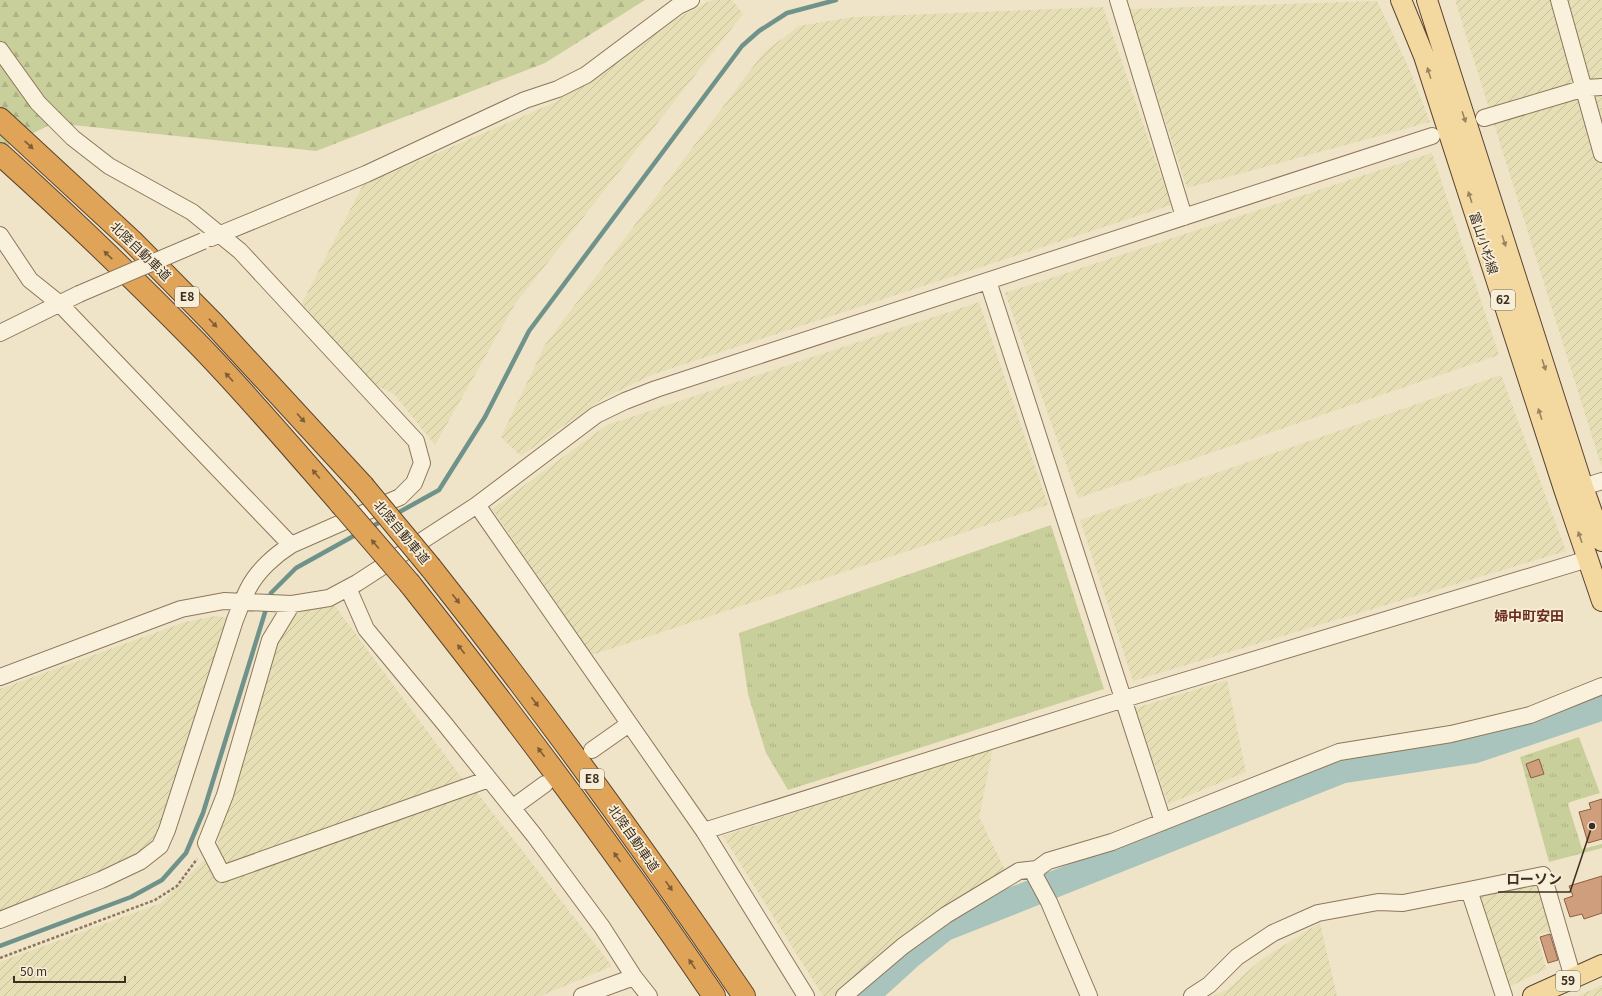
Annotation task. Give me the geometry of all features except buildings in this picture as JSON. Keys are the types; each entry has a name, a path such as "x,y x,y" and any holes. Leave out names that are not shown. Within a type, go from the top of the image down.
{"highway":[{"name":"北陸自動車道","path":"0,119 137,246 213,323 363,486 431,568 495,649 566,743 639,844 744,996"},
{"name":"北陸自動車道","path":"0,154 117,263 196,342 271,423 410,584 546,759 618,858 714,996"}],"main road":[{"name":"富山小杉線","path":"1401,0 1424,56 1564,490 1602,601"},
{"name":"富山小杉線","path":"1427,0 1602,542"},
{"name":"59","path":"1533,996 1602,965"}],"street":[{"path":"0,334 78,294 366,174 525,100 558,89 586,75 678,6 691,0"},
{"path":"1118,0 1184,217"},
{"path":"1559,0 1602,154"},
{"path":"0,50 38,103 73,138 109,166 192,212 240,251 416,441 422,463 414,483 400,497 291,545 277,554 248,588 248,602 234,620 167,830 160,846 141,861 101,880 0,920"},
{"path":"1484,118 1584,88 1602,87"},
{"path":"0,677 181,609 224,601 292,604 329,598 348,588 477,505 596,416 625,401 663,386 1432,136"},
{"path":"0,235 30,280 60,304 291,545"},
{"path":"988,281 1163,822"},
{"path":"1583,487 1602,481"},
{"path":"477,505 704,831 806,996"},
{"path":"704,831 1124,699 1588,559"},
{"path":"348,588 366,629 512,808 602,927 634,977 649,996"},
{"path":"292,604 270,640 225,795 206,843 222,874 426,803 489,779"},
{"path":"844,996 903,946 946,915 1019,871 1036,872 1048,862 1112,842 1339,752 1451,734 1523,717 1602,686"},
{"path":"592,750 629,724"},
{"path":"512,808 545,784"},
{"path":"1036,872 1089,996"},
{"path":"1192,996 1208,985 1237,957 1273,933 1318,913 1378,902 1403,903 1543,875 1573,978"},
{"path":"1469,890 1504,996"},
{"path":"582,996 634,977"}],"path":[{"path":"0,958 155,900 177,886 196,861 206,843"}],"shaded area":[{"path":"712,0 732,0 743,14 515,304 435,445 394,394 369,382 302,303 363,185 556,102 672,21"},
{"path":"1455,0 1602,0 1602,468"},
{"path":"1377,1 1409,68 1430,122 1187,188 1129,9"},
{"path":"1103,7 1171,205 654,374 602,399 521,456 501,437 545,345 764,52 799,26 853,17"},
{"path":"1432,153 1499,355 1078,498 1005,293"},
{"path":"979,302 1048,505 592,655 492,509 607,425"},
{"path":"1501,375 1566,551 1133,681 1080,520"},
{"path":"335,606 464,781 229,870 217,847 227,802 261,701 273,643 290,617 313,607"},
{"path":"215,616 230,618 160,843 0,921 0,689 185,622"},
{"path":"1227,680 1246,772 1168,804 1135,708"},
{"path":"993,748 979,817 1005,870 918,923 833,996 823,996 723,836"},
{"path":"475,790 612,966 541,996 0,996 0,962 161,903 208,856 220,881"},
{"path":"1536,882 1555,930 1537,935 1546,969 1509,987 1475,895"},
{"path":"1320,923 1337,996 1213,996 1227,990 1262,959"},
{"path":"1602,985 1602,996 1578,996"}],"green space":[{"path":"0,0 645,0 545,63 316,151 54,123 0,149"},
{"path":"1051,525 1104,689 788,790 766,753 748,694 739,633"},
{"path":"1579,737 1600,793 1570,802 1568,804 1582,849 1602,844 1602,848 1549,862 1520,757"}],"waterway":[{"path":"394,515 439,490 485,417 529,331 742,46 759,31 787,13 836,0"},
{"path":"369,528 384,520"},
{"path":"0,946 131,897 162,880 186,853 203,813 271,593 296,568 359,533"},
{"path":"865,996 909,956 944,928 1342,770 1474,750 1602,707"}],"place":[{"name":"ローソン","path":"1592,826"}],"district":[{"name":"婦中町安田","path":"1529,616"}]}
